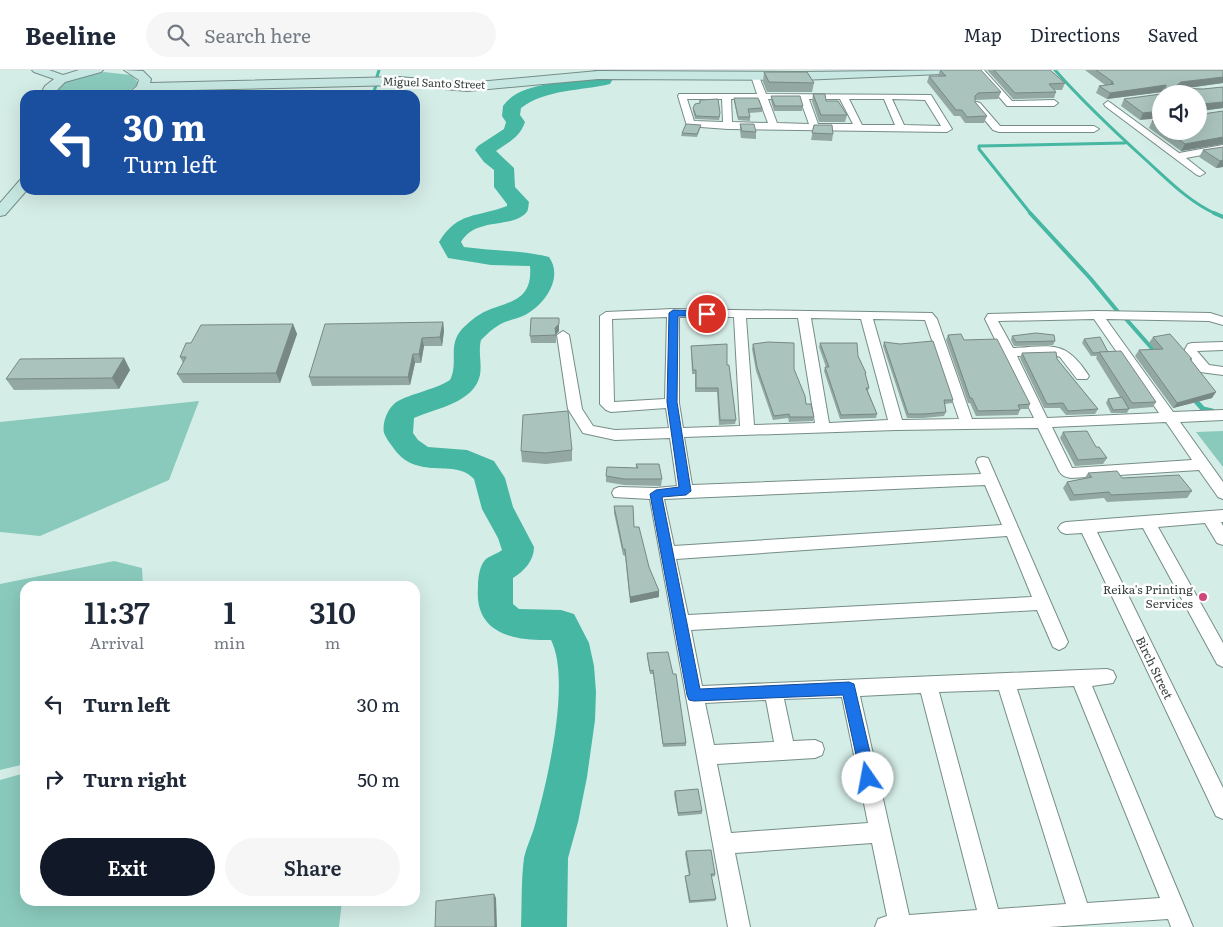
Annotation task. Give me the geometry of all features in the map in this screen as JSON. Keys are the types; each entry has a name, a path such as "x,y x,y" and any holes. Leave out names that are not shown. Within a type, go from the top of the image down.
{"main road":[{"path":"38,70 64,79"},
{"path":"48,90 64,79 97,70"},
{"path":"130,70 143,76 145,79 143,86 138,90"},
{"name":"Miguel Santo Street","path":"143,86 391,81 477,86 598,75 755,76 964,70"},
{"path":"0,196 20,173"},
{"path":"0,212 20,189"}],"street":[{"path":"980,70 1010,104"},
{"path":"755,76 774,126"},
{"path":"682,96 726,96 928,97 947,129 690,124 682,96"},
{"path":"726,96 728,126"},
{"path":"804,97 815,127"},
{"path":"844,97 859,128"},
{"path":"886,97 902,129"},
{"path":"1117,102 1108,104 1200,173"},
{"path":"1054,103 977,105 996,128 999,129 1094,129"},
{"path":"1138,125 1152,123"},
{"path":"1179,156 1223,148"},
{"path":"673,313 672,402 686,491"},
{"path":"672,402 611,406 607,404 604,318 609,315 673,313 930,318 967,424"},
{"path":"740,314 747,430"},
{"path":"804,315 823,427"},
{"path":"1097,315 1223,493"},
{"path":"1203,466 1068,472 991,319 992,317 1097,315 1210,317 1223,321"},
{"path":"866,316 896,425"},
{"path":"563,335 575,409 588,430 615,435 823,427 1043,423 1223,415"},
{"path":"1223,346 1192,347 1190,351 1205,369 1223,371"},
{"path":"1009,352 1053,350 1064,354 1082,376"},
{"path":"983,462 1059,642"},
{"path":"619,493 656,494 686,491 989,479"},
{"path":"656,494 739,927"},
{"path":"1066,528 1217,517 1223,539"},
{"path":"1148,523 1223,659"},
{"name":"Birch Street","path":"1086,526 1223,809"},
{"path":"667,553 1013,530"},
{"path":"681,623 1042,603"},
{"path":"694,695 1108,676"},
{"path":"849,688 880,832 893,926 1080,914 1178,917 1080,678"},
{"path":"1005,681 1080,914"},
{"path":"928,685 990,919"},
{"path":"773,692 785,750"},
{"path":"706,755 815,749"},
{"path":"723,844 880,832"}],"green space":[{"path":"104,72 131,75 137,81 137,85 130,90 58,90 69,81"},
{"path":"199,401 169,480 40,536 0,532 0,422"},
{"path":"1223,431 1223,467 1196,432"},
{"path":"114,561 142,568 143,581 20,581 20,765 0,770 0,584"},
{"path":"20,774 20,906 341,906 339,927 0,927 0,780"}],"building":[{"path":"940,70 981,70 1001,92 978,93 975,96 975,102 987,116 967,117 962,110 956,110 929,76 946,76"},
{"path":"994,70 1050,70 1065,83 1049,84 1056,92 1015,93"},
{"path":"1096,70 1223,70 1223,77 1181,82 1177,85 1152,85 1152,87 1110,93 1099,86 1114,84 1111,83 1113,82"},
{"path":"764,72 807,72 814,83 769,82"},
{"path":"1223,87 1223,102 1207,104 1207,89"},
{"path":"813,94 825,94 826,101 838,101 847,115 821,115"},
{"path":"1152,95 1152,112 1143,113 1124,99"},
{"path":"771,96 800,96 803,106 775,106"},
{"path":"734,98 758,98 762,108 748,109 750,117 738,117"},
{"path":"718,99 719,117 696,116 693,108 695,104 700,103 700,100"},
{"path":"1223,111 1223,137 1207,140 1207,113"},
{"path":"686,124 701,125 697,134 682,133"},
{"path":"740,124 754,124 756,132 742,131"},
{"path":"814,125 832,125 833,134 812,133"},
{"path":"1179,140 1207,140 1185,144"},
{"path":"1223,147 1223,160 1220,161 1203,150"},
{"path":"531,318 559,318 559,324 555,328 556,335 530,336"},
{"path":"443,322 440,337 422,338 419,354 413,354 408,377 309,377 325,324"},
{"path":"293,324 276,373 177,374 186,357 180,357 186,343 191,343 201,325"},
{"path":"1036,333 1054,335 1055,341 1016,342 1012,336"},
{"path":"961,334 964,340 997,339 1030,404 1018,405 1020,410 978,411 972,398 970,398 948,335"},
{"path":"1170,334 1192,359 1190,359 1216,392 1177,403 1139,350 1163,349 1153,337"},
{"path":"1100,337 1108,352 1093,353 1084,339"},
{"path":"933,341 953,400 944,400 946,412 908,414 884,342 900,344"},
{"path":"768,342 794,343 794,369 805,396 806,404 811,404 814,417 790,417 789,414 774,416 757,367 753,344"},
{"path":"820,343 857,343 858,356 866,373 869,388 866,388 877,414 841,415 825,367 829,367"},
{"path":"727,344 727,365 729,365 736,420 720,420 718,388 696,388 696,370 693,370 691,346"},
{"path":"1121,351 1156,402 1132,403 1099,352"},
{"path":"1056,352 1057,359 1098,409 1068,411 1063,403 1047,404 1022,353"},
{"path":"124,358 112,378 6,379 20,359"},
{"path":"1122,397 1129,409 1113,410 1108,399"},
{"path":"568,411 572,450 545,453 521,451 523,415"},
{"path":"1087,431 1096,447 1099,447 1107,458 1078,460 1063,432"},
{"path":"636,464 659,464 662,479 624,479 606,476 607,467 638,468"},
{"path":"1117,471 1122,478 1179,475 1192,491 1111,495 1109,492 1074,495 1067,482 1092,477 1088,473"},
{"path":"614,506 633,506 634,527 639,527 649,567 659,591 630,597 625,549 623,549"},
{"path":"668,652 673,674 676,674 686,743 663,744 653,670 650,671 647,653"},
{"path":"698,789 702,811 678,813 675,791"},
{"path":"711,850 715,874 711,874 716,899 690,901 685,876 690,875 686,851"},
{"path":"494,894 495,927 435,927 436,901"}],"waterway":[{"path":"376,80 379,70"},
{"path":"544,927 546,858 562,802 576,720 576,666 571,643 561,625 515,623 501,614 497,607 494,590 497,570 513,560 518,550 508,525 498,509 487,473 483,468 467,461 436,459 416,454 400,436 398,426 404,411 455,390 460,386 466,374 466,346 471,335 492,318 522,307 534,297 540,285 542,278 541,262 528,259 491,258 456,253 450,242 455,234 470,223 517,210 518,202 504,187 504,168 491,158 485,150 512,132 516,122 511,116 512,106 522,99 544,90 604,80 605,77 602,70"},
{"path":"1055,70 1099,116 1171,183 1188,197 1214,213"},
{"path":"374,90 376,85"},
{"path":"1031,214 979,149 979,146 1125,143"},
{"path":"1030,213 1090,278 1119,313"},
{"path":"1214,213 1223,217"},
{"path":"1126,319 1156,353"},
{"path":"1193,398 1203,409 1212,411"}],"place":[{"name":"Reika's Printing Services","path":"1203,597"}],"route":[{"path":"707,314 673,313 672,402 686,491 656,494 694,695 849,688 868,778"}]}
